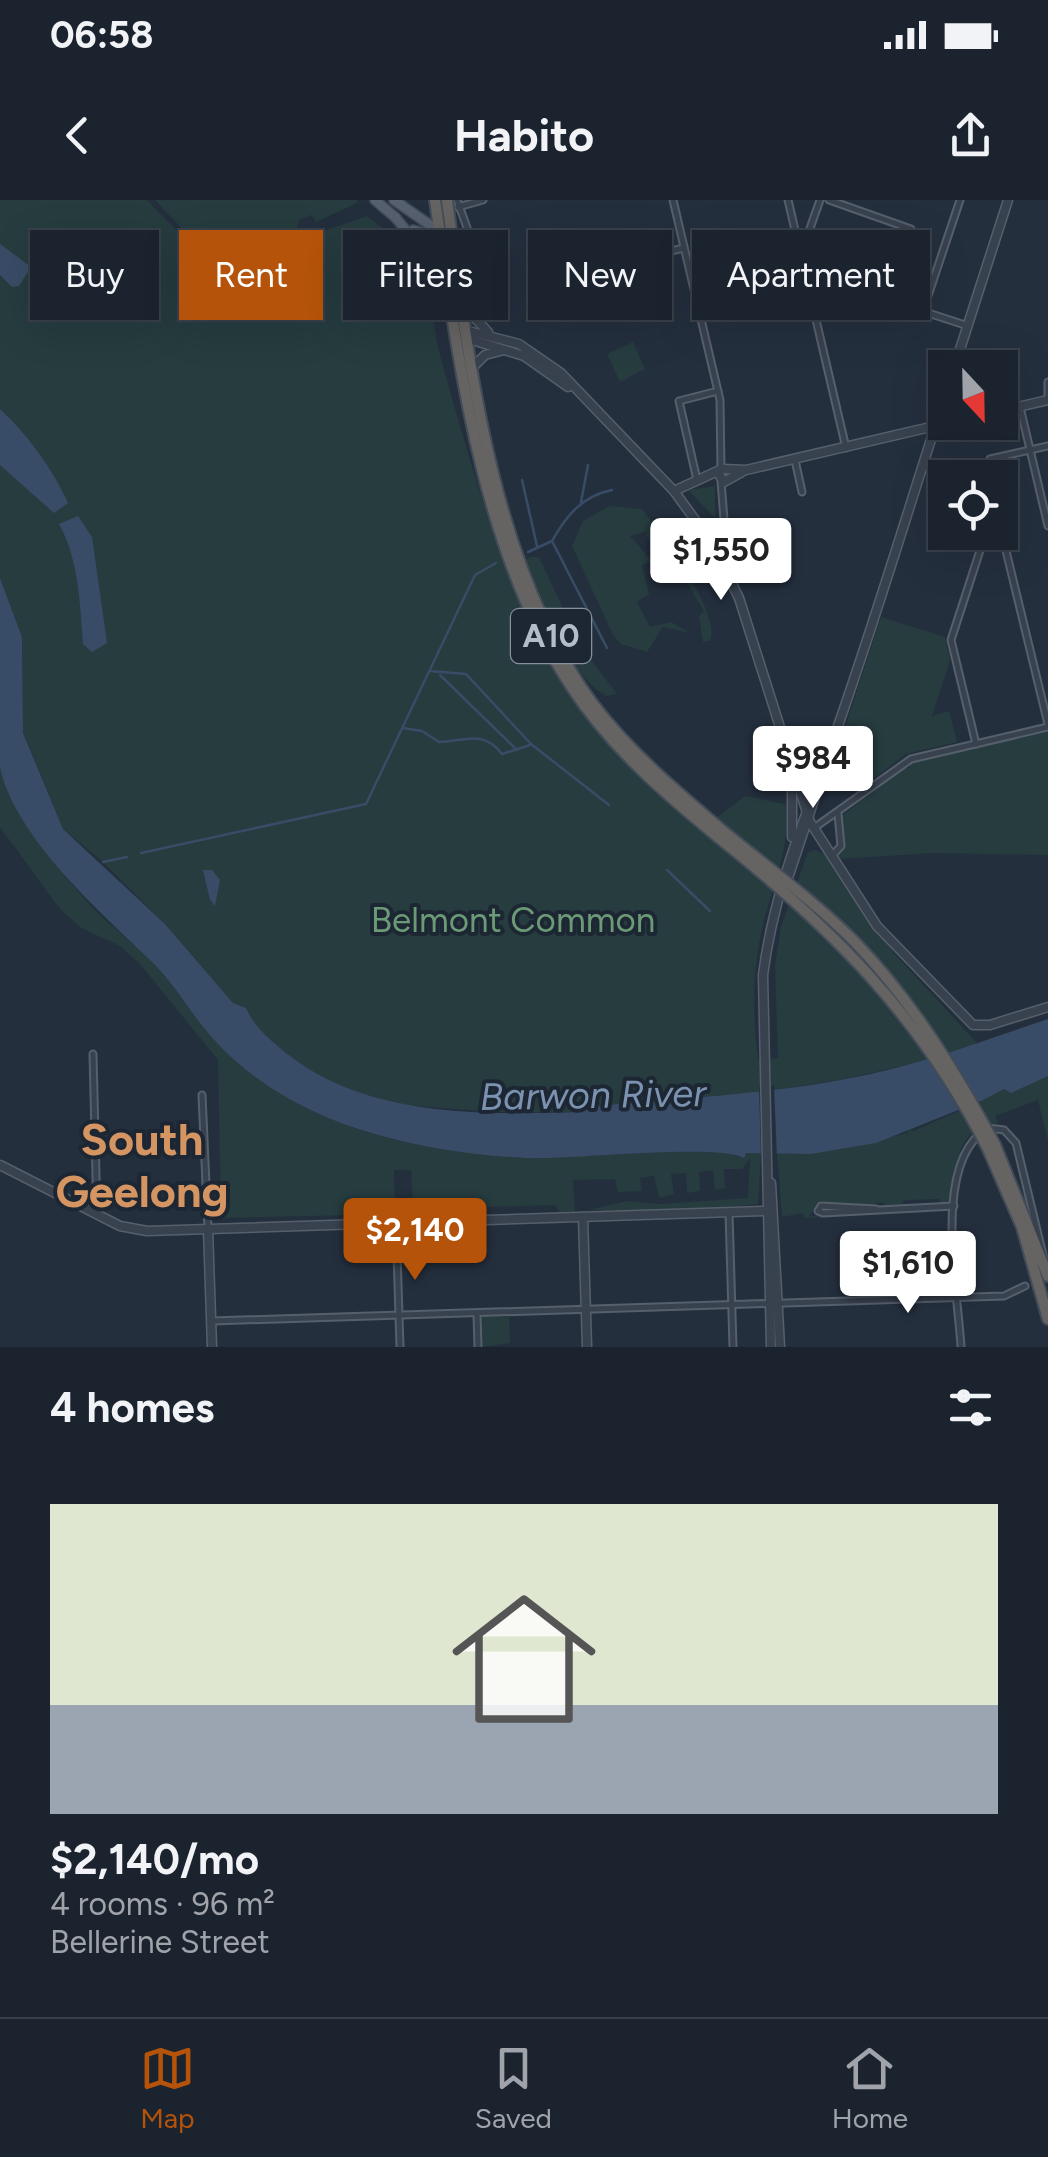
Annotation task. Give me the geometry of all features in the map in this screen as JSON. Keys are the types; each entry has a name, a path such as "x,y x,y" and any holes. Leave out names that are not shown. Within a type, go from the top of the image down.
{"highway":[{"name":"A10","path":"439,202 443,230"},
{"name":"A10","path":"452,320 499,522 543,638 606,733 650,779 721,834"},
{"name":"A10","path":"467,320 506,514 551,636 579,683 623,739 871,974 931,1050 991,1147 1048,1276"},
{"path":"456,334 469,335"},
{"name":"A10","path":"991,1147 1044,1287 1048,1319"}],"main road":[{"path":"376,200 406,230"},
{"path":"394,200 436,230"},
{"path":"408,212 423,212 439,202"},
{"path":"395,217 415,230"}],"street":[{"path":"468,230 458,203 483,200"},
{"path":"673,200 692,280"},
{"path":"788,200 795,230"},
{"path":"809,230 820,200"},
{"path":"828,200 911,229"},
{"path":"930,290 960,200"},
{"path":"960,350 1008,200"},
{"path":"672,251 684,248"},
{"path":"930,313 968,326"},
{"path":"477,320 490,334 540,360 584,398 674,491 712,543 728,572 805,811 877,926 968,1022 990,1025 1048,1007"},
{"path":"702,320 718,391 728,572"},
{"path":"816,320 846,448"},
{"path":"469,335 490,334"},
{"path":"469,335 540,360"},
{"path":"474,366 485,355 509,350"},
{"path":"1048,382 1048,400 1020,407 1048,526"},
{"path":"702,480 678,401 718,391"},
{"path":"674,491 702,480 928,428"},
{"path":"772,916 812,825 826,761 930,440"},
{"path":"990,460 1048,446"},
{"path":"795,460 802,492"},
{"path":"712,543 724,526"},
{"path":"976,744 951,640 980,550"},
{"path":"812,825 840,812 911,758 1048,726 1006,550"},
{"path":"780,1347 766,1212 762,974 772,916 789,856 826,761"},
{"path":"789,767 802,781 816,780"},
{"path":"789,767 794,814 789,856"},
{"path":"832,856 841,846 840,812"},
{"path":"801,848 812,842 825,846"},
{"path":"93,1054 97,1215"},
{"path":"202,1095 212,1347"},
{"path":"961,1347 955,1174 968,1144 988,1128 1008,1132 1017,1147 1044,1250 1043,1262"},
{"path":"768,1159 774,1302 771,1347"},
{"path":"0,1165 97,1215 147,1231 766,1212"},
{"path":"766,1212 772,1190"},
{"path":"751,1212 766,1200"},
{"path":"876,1210 820,1206 818,1212 824,1214 954,1206"},
{"path":"730,1213 733,1347"},
{"path":"583,1217 588,1347"},
{"path":"396,1221 400,1347"},
{"path":"212,1322 1008,1295 1025,1286"},
{"path":"477,1314 478,1347"}],"green space":[{"name":"Belmont Common","path":"0,200 147,200 179,233 179,320 323,320 323,231 367,216 385,230 343,230 343,320 433,320 451,396 497,542 541,648 573,700 613,746 702,829 745,796 785,804 783,853 756,966 758,1060 778,1058 775,965 781,927 808,852 815,850 824,854 893,952 977,1043 958,1053 846,1079 760,1092 588,1107 582,1112 495,1112 401,1105 347,1089 299,1064 251,1023 249,1014 233,1003 165,924 103,862 63,829 23,732 22,637 0,578"},
{"path":"155,200 357,200 316,222 311,215 299,220 297,230 183,230"},
{"path":"633,342 645,369 620,382 607,354"},
{"path":"715,486 715,518 688,490"},
{"path":"609,506 642,509 665,539 660,557 654,560 647,531 630,536 652,561 642,565 649,594 637,602 650,627 671,622 690,633 663,627 647,652 621,644 613,635 572,546 583,521"},
{"path":"670,549 704,605 712,632 710,641 703,642 699,616 704,611 673,559 668,559"},
{"path":"539,557 581,647 617,694 606,696 591,685 566,653 539,597 526,560"},
{"path":"881,617 945,637 950,660 932,716 949,711 957,742 906,754 861,788 829,777"},
{"path":"1048,730 1048,855 933,853 839,859 842,816 903,768 910,768 909,764"},
{"path":"0,767 30,828 71,884 153,962 214,1039 280,1090 345,1123 409,1143 475,1152 761,1153 758,1204 668,1212 588,1210 628,1201 660,1204 748,1198 750,1158 742,1169 724,1169 725,1188 715,1190 713,1170 699,1172 700,1191 687,1193 686,1173 671,1174 674,1194 659,1198 654,1176 640,1178 642,1191 618,1192 615,1179 573,1180 575,1213 560,1213 555,1205 413,1209 411,1170 394,1170 395,1214 221,1218 218,1060 140,964 120,946 81,928 60,909 0,827"},
{"path":"1048,1074 1048,1141 1038,1100 995,1116 998,1123 981,1127 963,1146 946,1204 940,1204 939,1199 904,1200 899,1209 885,1207 884,1202 859,1207 821,1201 809,1216 829,1217 804,1218 803,1213 782,1217 777,1153 811,1154 908,1133 908,1128 913,1131 980,1102 984,1096"},
{"path":"481,1316 509,1317 510,1343 480,1347"}],"water":[{"path":"0,244 30,266 19,286 12,287 0,275"},
{"path":"0,409 38,453 62,490 68,503 54,513 0,465"},
{"path":"78,516 92,537 107,643 92,652 83,644 75,567 59,524"},
{"name":"Barwon River","path":"0,578 22,637 23,733 63,829 165,924 233,1003 246,1008 269,1039 312,1071 347,1088 385,1100 463,1112 582,1112 588,1107 750,1093 873,1074 1048,1019 1048,1076 1011,1093 1004,1089 876,1143 811,1154 746,1153 744,1158 705,1152 546,1158 483,1155 396,1140 313,1111 275,1091 240,1065 209,1034 165,976 62,872 23,821 0,768"},
{"path":"203,870 212,870 220,880 215,906 210,900"}],"pier":[{"path":"774,1085 777,1158 761,1159 759,1087"}],"waterway":[{"path":"581,502 588,465"},
{"path":"522,480 537,546"},
{"path":"552,541 576,508 612,490"},
{"path":"528,552 552,541 607,648"},
{"path":"141,853 366,804 475,575 496,563"},
{"path":"430,671 466,674 531,744 609,805"},
{"path":"440,675 517,750"},
{"path":"403,728 422,731 439,742 481,739 502,754 530,745"},
{"path":"103,862 127,857"},
{"path":"667,870 710,911"}],"district":[{"name":"South Geelong","path":"142,1165"}]}
